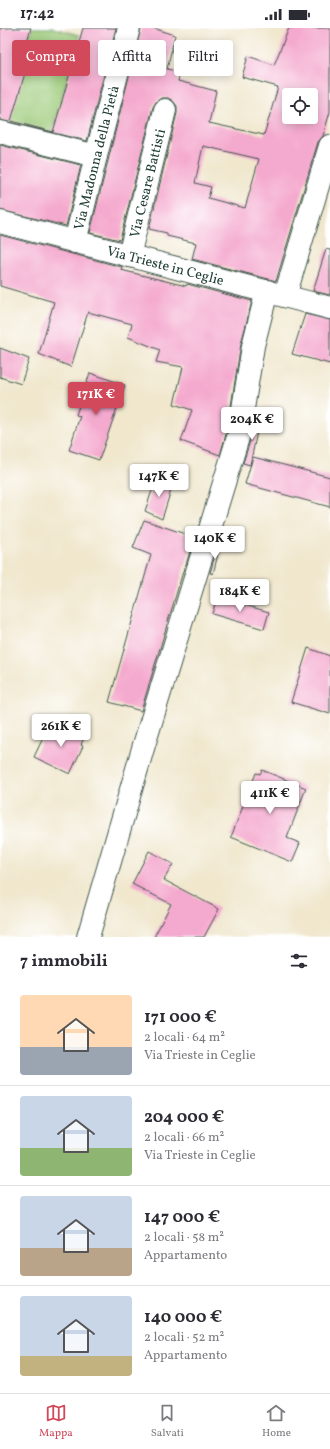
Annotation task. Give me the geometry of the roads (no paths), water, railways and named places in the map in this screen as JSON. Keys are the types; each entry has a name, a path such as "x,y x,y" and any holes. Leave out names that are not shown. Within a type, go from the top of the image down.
{"street":[{"name":"Via Madonna della Pietà","path":"75,242 129,28"},
{"name":"Via Cesare Battisti","path":"129,256 165,110"},
{"path":"0,132 96,156"},
{"path":"88,937 144,745 239,434 253,346 276,294 330,146"},
{"name":"Via Trieste in Ceglie","path":"0,222 330,308"}]}
